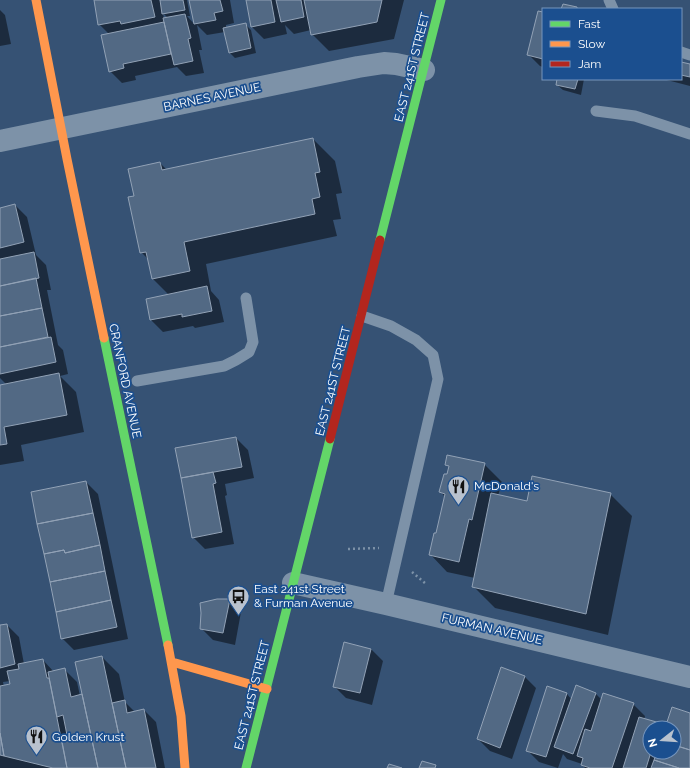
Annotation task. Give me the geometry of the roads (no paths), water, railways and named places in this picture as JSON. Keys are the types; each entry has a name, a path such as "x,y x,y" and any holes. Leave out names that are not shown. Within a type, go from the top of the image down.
{"main road":[{"name":"CRANFORD AVENUE","path":"36,0 60,128 172,662 181,716 185,768"},
{"name":"EAST 241ST STREET","path":"246,768 441,0"},
{"path":"172,662 267,689"}],"street":[{"name":"BARNES AVENUE","path":"0,141 362,66 384,63 424,70"},
{"name":"FURMAN AVENUE","path":"293,583 690,676"}],"lane":[{"path":"596,111 635,116 690,134"},
{"path":"137,381 224,366 249,352 253,342 246,298"},
{"path":"362,316 391,326 416,340 433,355 438,378 386,604"}],"place":[{"name":"McDonald's","path":"459,506"},
{"name":"East 241st Street & Furman Avenue","path":"238,616"},
{"name":"Golden Krust","path":"36,756"}]}
